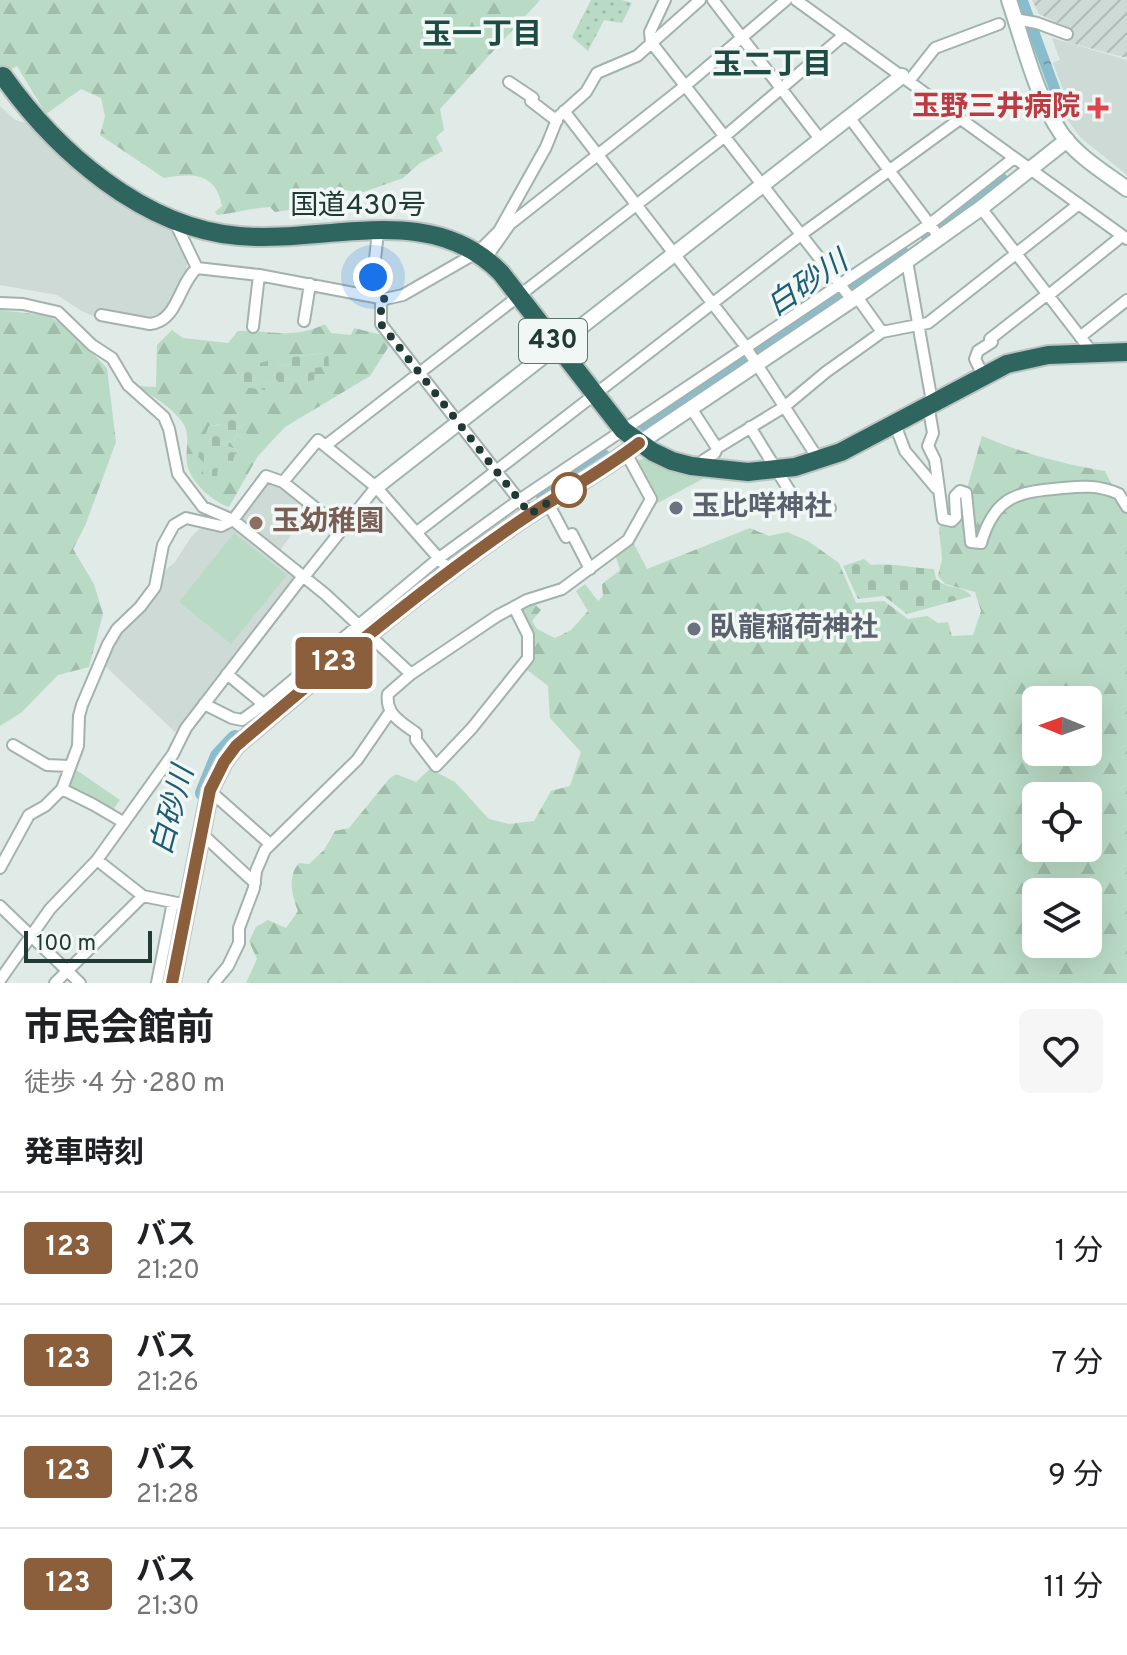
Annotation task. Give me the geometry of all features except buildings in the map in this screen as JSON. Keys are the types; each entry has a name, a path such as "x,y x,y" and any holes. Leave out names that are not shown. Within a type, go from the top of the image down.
{"highway":[{"name":"国道430号","path":"3,76 37,121 76,160 117,188 174,220 200,229 239,236 435,233 482,255 519,296 623,430 632,448 672,461 748,472 776,470 819,460 841,452 983,375 1026,358 1127,352"}],"main road":[{"path":"172,983 180,903 210,791 236,746 269,709 445,564 525,507 548,503 632,448"}],"street":[{"path":"665,0 650,32 651,42 801,237 882,332"},
{"path":"482,255 499,231 564,111 586,92 597,73 637,56 700,0"},
{"path":"713,0 820,139"},
{"path":"197,268 259,275 385,299 403,295 482,255 510,224 685,86 786,0"},
{"path":"796,0 1125,238 978,351 975,359 983,375"},
{"path":"812,11 820,0"},
{"path":"1009,0 1019,19 1046,105 1067,140 1090,162 1127,189"},
{"path":"1019,19 1067,34"},
{"path":"0,980 56,902 97,860 173,754 186,728 204,704 376,487 820,139 906,79 935,48 999,24"},
{"path":"325,446 724,137 844,35"},
{"path":"509,82 533,98 531,101 557,121"},
{"path":"564,111 751,355 819,460"},
{"path":"849,117 935,231"},
{"path":"417,532 712,303 960,119"},
{"path":"385,299 381,304 381,324 525,507 623,430 751,355 848,293 935,231 981,208 1067,140"},
{"path":"848,293 907,261 1014,158"},
{"path":"703,467 704,460 717,448 784,407 882,332 928,323 1079,204"},
{"path":"981,208 1092,352"},
{"path":"174,220 197,268"},
{"path":"374,295 378,232"},
{"path":"907,261 930,403 933,433 928,446 935,460 943,519 947,522 956,517 957,493 966,493 971,542 976,544 981,543 998,509 1010,498 1024,492 1089,485 1119,494 1127,507"},
{"path":"101,315 145,324 158,323 169,316 189,276 197,268"},
{"path":"253,327 259,275"},
{"path":"304,321 310,284"},
{"path":"1080,337 1127,300"},
{"path":"0,303 23,304 58,312 92,345 112,358 128,385 158,410 167,423 178,474 203,507 233,520 304,576 411,674"},
{"path":"514,607 528,635 528,658 436,766 416,740 416,733 390,712 386,703 388,694 411,674 514,607 562,589 628,540 651,499 632,448 691,408 751,355"},
{"path":"691,408 717,448"},
{"path":"894,422 905,451 938,490"},
{"path":"750,427 797,503 823,504 830,508"},
{"path":"283,482 318,440 376,487 445,564"},
{"path":"0,868 29,815 45,806 62,789 78,746 79,716 88,690 117,629 155,587 163,545 174,525 186,518 221,526 233,520 263,477 283,482 343,530"},
{"path":"548,503 566,537 572,534 590,569"},
{"path":"204,704 242,720 269,709 227,674"},
{"path":"214,983 228,966 239,943 239,928 255,883 256,871 270,844 357,760 390,712"},
{"path":"13,745 47,765 69,766"},
{"path":"62,789 123,822"},
{"path":"210,791 270,844"},
{"path":"201,833 255,883"},
{"path":"97,860 143,896 180,903 157,983"},
{"path":"55,983 143,896"},
{"path":"0,906 80,983"}],"shaded area":[{"path":"1032,0 1127,0 1127,58 1067,42 1064,26 1039,14"},
{"name":"玉野三井病院","path":"1052,38 1127,60 1127,175 1081,138 1067,119 1069,105 1053,63 1060,60"},
{"path":"0,106 15,120 30,124 173,229 188,255 178,293 166,314 155,319 106,312 103,321 57,295 0,285"},
{"path":"265,480 284,485 311,508 278,553 238,521"},
{"path":"230,523 296,573 295,578 175,732 103,664 122,630 191,537 199,529"}],"green space":[{"path":"0,0 540,0 440,109 444,130 436,137 443,151 420,163 403,178 361,193 346,190 329,195 322,205 275,212 270,207 217,215 215,212 222,206 219,195 208,181 184,175 164,178 100,135 105,116 101,98 81,89 46,114 17,66 0,76"},
{"path":"591,0 632,3 622,23 604,20 588,51 572,37"},
{"path":"0,310 50,316 77,337 107,368 116,442 85,526 73,549 94,584 103,614 89,667 58,675 22,712 0,726"},
{"path":"325,324 331,333 351,335 354,328 382,335 389,346 370,376 285,427 258,456 229,507 222,504 203,490 189,471 186,431 181,421 138,386 156,387 157,345 172,330 183,338 228,343 238,331 292,333","holes":["327,353 315,368 266,383 276,359 282,366 289,364 289,357","237,422 246,434 235,436 234,442 223,441 223,445 236,449 206,466 198,457 209,426"]},
{"path":"328,353 329,366 315,368 314,380 281,386 277,380 266,383 265,390 243,387 240,372 246,366 276,359 282,366 289,364 289,357"},
{"path":"224,416 237,422 247,434 235,436 234,442 223,441 223,445 236,449 233,461 219,460 217,476 203,476 206,464 198,457 200,449 209,426 220,425"},
{"path":"982,436 1042,457 1105,471 1112,485 1127,497 1127,983 246,983 257,959 249,941 256,927 268,920 286,928 298,911 292,880 295,868 299,863 309,864 324,850 335,831 349,828 396,774 416,782 430,769 455,782 489,819 509,824 534,821 551,791 570,786 581,752 550,718 548,686 526,669 532,647 518,611 526,604 533,603 541,610 532,621 537,629 555,638 571,630 588,611 576,591 585,584 598,601 603,596 602,584 620,570 615,554 628,544 634,544 647,569 750,528 769,536 787,532 808,541 839,563 856,603 884,601 908,619 927,616 938,623 948,622 952,636 973,635 981,611 975,592 945,584 938,576 942,559 939,528 968,485"},
{"path":"645,458 674,471 708,476 656,504 633,462"},
{"path":"234,533 287,575 231,644 179,602"},
{"path":"864,559 871,565 934,569 936,579 941,583 972,596 907,614 884,596 858,599 843,566"},
{"path":"72,767 120,800 111,812 66,789"}],"water":[{"path":"1016,0 1028,0 1067,107 1065,118 1051,95"}],"waterway":[{"name":"白砂川","path":"929,237 1001,181"},
{"path":"401,290 464,254"},
{"name":"白砂川","path":"642,429 903,255"},
{"name":"白砂川","path":"544,496 603,457"},
{"name":"白砂川","path":"203,793 218,756 235,738"}],"bus line":[{"name":"123","path":"172,983 210,790 217,773 236,746 368,634 450,571 506,530 639,443"}],"place":[{"name":"玉野三井病院","path":"1098,108"},
{"name":"玉比咩神社","path":"676,508"},
{"name":"玉幼稚園","path":"256,523"},
{"name":"臥龍稲荷神社","path":"694,629"}],"district":[{"name":"玉一丁目","path":"482,36"},
{"name":"玉二丁目","path":"772,66"}],"route":[{"path":"373,277 374,295 385,299 381,304 381,324 530,514 574,486 569,490"}]}
